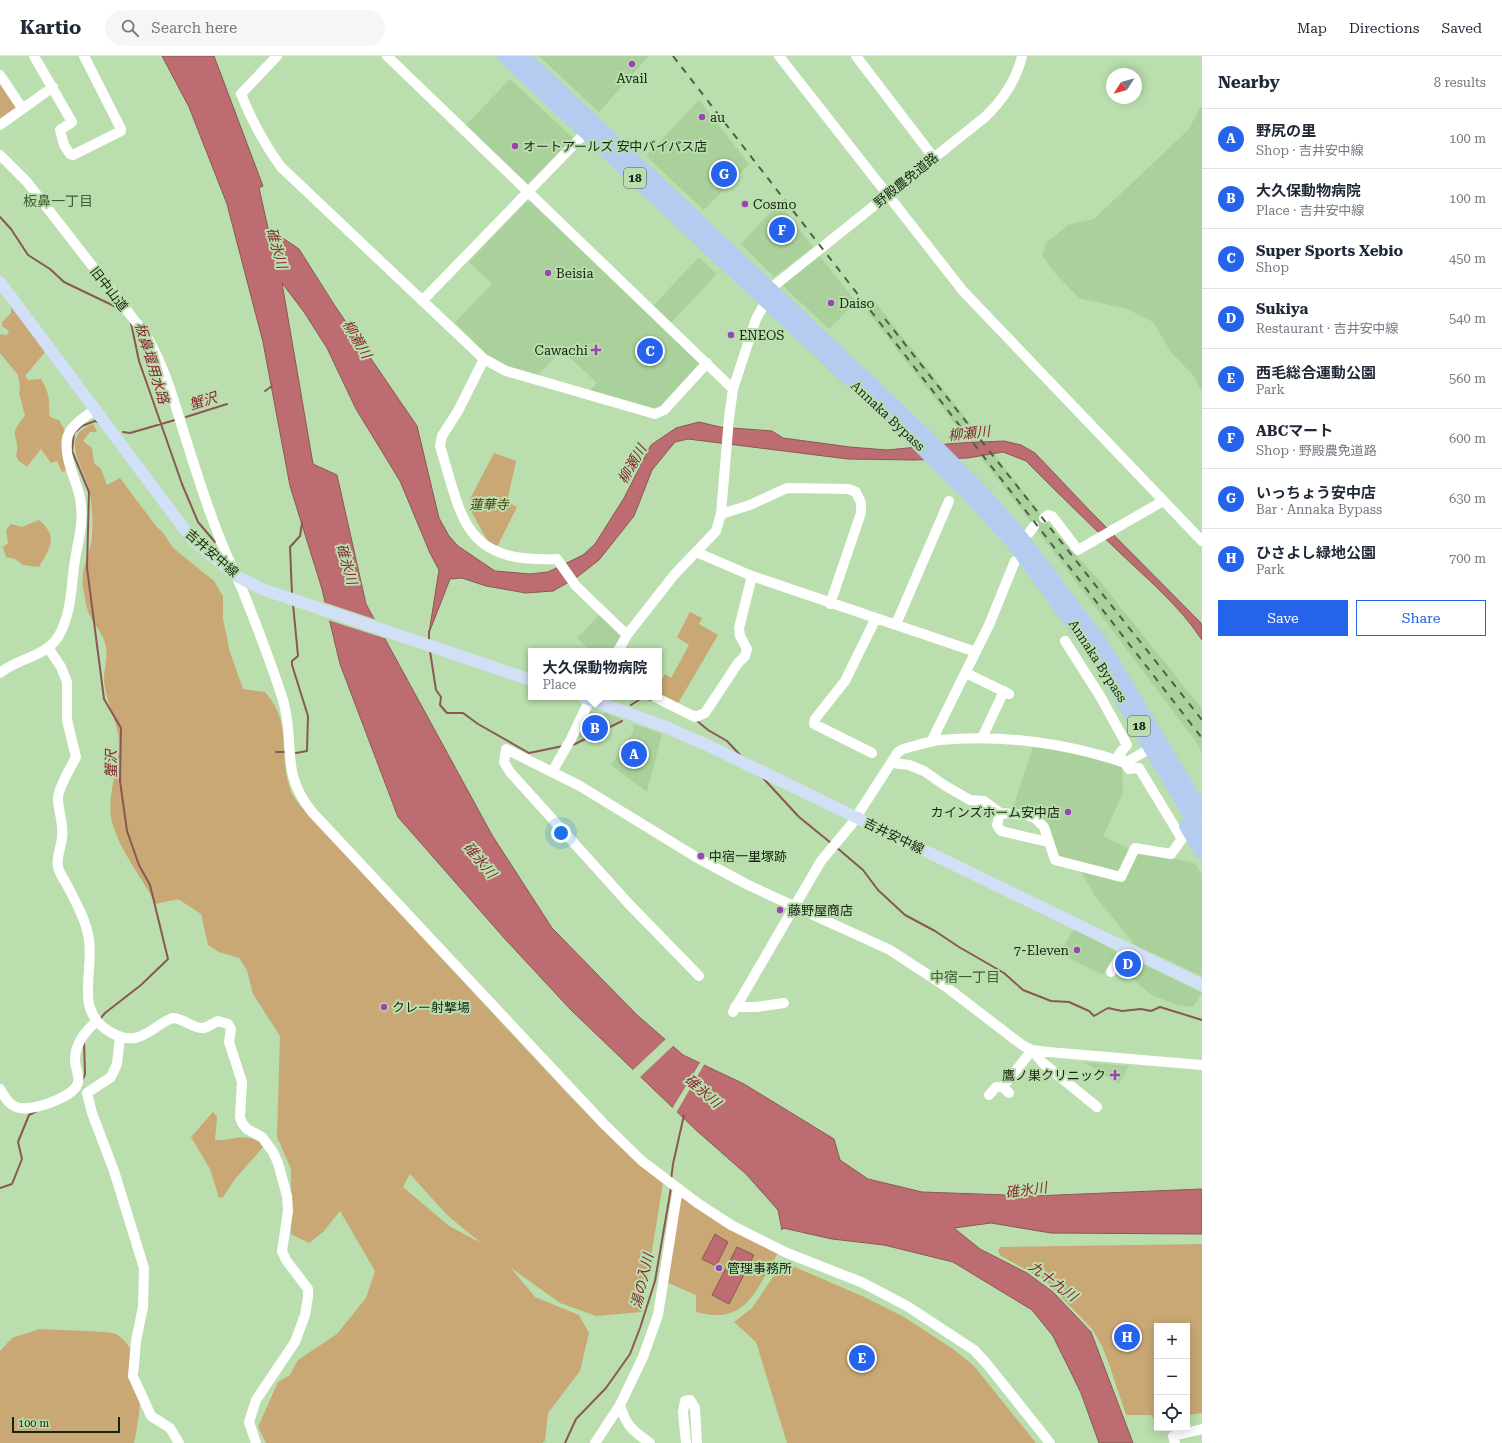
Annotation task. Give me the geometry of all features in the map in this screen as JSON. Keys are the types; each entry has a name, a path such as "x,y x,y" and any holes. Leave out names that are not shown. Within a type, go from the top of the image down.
{"highway":[{"name":"Annaka Bypass","path":"504,56 590,128 769,295 926,436 952,462 1021,537 1103,646 1202,812"},
{"name":"Annaka Bypass","path":"522,56 590,128"},
{"name":"Annaka Bypass","path":"769,295 938,463 1014,544 1071,620 1114,684 1202,835"},
{"path":"1071,620 1202,853"},
{"path":"1103,646 1144,699 1202,798"}],"main road":[{"name":"吉井安中線","path":"0,282 182,526 194,540 236,576 275,594 528,679"},
{"name":"吉井安中線","path":"593,700 666,727 702,743 1202,985"}],"street":[{"path":"34,56 72,122 60,130 64,145 70,154 73,155 121,131 84,56"},
{"path":"277,56 241,94 247,109 274,157 281,167 484,359 506,371 655,414 664,410 707,363"},
{"path":"387,56 733,389"},
{"path":"779,56 887,195 976,306 1202,542"},
{"path":"856,56 934,158"},
{"name":"野殿農免道路","path":"620,648 627,635 674,575 716,531 721,514 729,418 733,389 756,319 775,285 996,107 1014,76 1022,56"},
{"path":"0,75 22,108"},
{"path":"0,125 53,87"},
{"path":"422,301 529,193 590,128"},
{"name":"旧中山道","path":"0,155 27,182 146,335 155,351 166,375 217,532 271,663 288,723 292,774 304,802 604,1124 633,1153 673,1185 731,1224 784,1251 861,1282 907,1306 974,1350 987,1364 1050,1443"},
{"path":"484,359 458,411 442,436 440,446 459,510 466,524 486,547 497,553 524,560 557,559 575,584 627,635"},
{"path":"0,673 20,661 49,649 58,636 68,615 74,565 82,526 80,498 67,455 67,438 73,428 96,409"},
{"path":"721,514 750,505 787,488 848,489 856,492 861,503 860,513 830,604"},
{"path":"896,624 949,501"},
{"path":"1044,518 1048,515 1052,516 1078,550 1093,540 1164,501"},
{"path":"696,552 752,576 830,604 896,624 976,652"},
{"path":"931,742 990,624 1015,561"},
{"path":"660,700 696,717 705,713 738,663 745,656 748,649 740,636 739,628 752,576"},
{"path":"872,753 814,724 815,719 845,681 876,618"},
{"path":"892,762 909,765 924,771 970,800 984,801 1000,812 1028,815 1036,819 1044,827 1055,860 1121,877 1135,848 1171,854 1182,839 1139,768 1129,769 1118,754 1127,745 1100,696 1065,642"},
{"path":"49,649 61,667 67,682 67,720 76,757 58,798 63,837 58,868 71,893 88,933 90,959 87,992 88,1008 97,1021 112,1034 120,1037 131,1038 143,1036 172,1018 178,1018 199,1027 208,1026 218,1021 228,1024 231,1029 229,1042 242,1082 240,1117 248,1129 265,1141 273,1152 280,1168 287,1196 288,1211 282,1251 286,1260 308,1289 308,1297 305,1315 295,1342 256,1400 249,1422 256,1443"},
{"path":"966,672 1006,693 982,738"},
{"path":"552,772 571,739 587,700"},
{"path":"784,1004 734,1009 796,907 821,861 856,817 898,752 903,749 931,742 982,738 1037,742 1112,758 1126,763"},
{"path":"699,976 638,913 510,772 504,762 506,749 607,802 696,857 748,884 896,954 970,1005 1015,1040 1032,1050 1043,1063 1097,1107"},
{"path":"1126,763 1144,752"},
{"path":"1000,812 997,825 1001,831 1048,842"},
{"path":"1111,972 1125,948"},
{"path":"0,1089 8,1102 20,1108 47,1104 75,1088 79,1077 75,1060 77,1046 81,1037 97,1021"},
{"path":"120,1037 117,1064 111,1077 86,1093 114,1171 144,1268 144,1307 136,1341 133,1376 151,1416 170,1428 179,1443"},
{"path":"1032,1050 1202,1065"},
{"path":"989,1095 996,1087 1006,1090 1032,1050"},
{"path":"595,1443 620,1404 643,1357 658,1315 673,1185"},
{"path":"686,1443 683,1412 685,1401 690,1400 695,1408 697,1443"},
{"path":"620,1404 624,1419 634,1432 650,1443"},
{"path":"1175,1443 1173,1436 1202,1429"}],"shaded area":[{"path":"539,56 649,56 599,112"},
{"path":"510,79 574,139 529,186 464,127"},
{"path":"699,100 749,164 704,210 646,156"},
{"path":"1202,105 1202,392 1193,375 1171,352 1153,322 1127,309 1079,298 1054,272 1042,255 1046,243 1069,224 1094,219 1188,130"},
{"path":"533,201 700,362 700,366 658,412 588,392 597,383 562,350 536,377 490,359 455,322 492,284 469,262 526,202"},
{"path":"779,203 813,247 774,277 741,244"},
{"path":"819,255 856,302 829,329 782,285"},
{"path":"699,257 717,274 671,323 653,306"},
{"path":"876,303 1058,536 1098,579 1202,709 1202,753 1197,743 1047,543 867,311"},
{"path":"600,614 620,632 621,638 615,648 588,648 577,638"},
{"path":"591,711 601,714 606,713 621,719 582,740 572,743"},
{"path":"633,724 662,734 647,792 611,765 633,732"},
{"path":"1033,746 1113,762 1122,766 1123,793 1103,836 1133,851 1195,863 1202,874 1202,976 1135,945 1095,896 1081,871 1058,857 1047,826 1012,811"},
{"path":"1074,929 1117,952 1105,973 1101,974 1059,953"},
{"path":"1123,954 1202,993 1193,1007 1178,1005 1151,995 1133,979 1115,970"},
{"name":"鷹ノ巣クリニック","path":"1084,1062 1129,1066 1119,1084"}],"green space":[{"path":"0,81 17,106 16,109 0,122"},
{"path":"11,306 45,352 25,376 28,380 41,379 46,388 48,397 49,415 52,418 59,420 65,431 62,443 67,470 62,472 57,461 51,463 41,449 27,467 19,461 16,456 17,444 15,433 19,423 25,416 19,393 20,388 18,375 0,353 0,334 7,335 9,331 2,326 2,322 11,313"},
{"path":"93,424 97,432 90,432 83,441 92,448 94,463 101,469 107,485 120,478 156,526 164,534 173,548 214,581 223,596 223,619 230,652 243,689 265,692 274,704 282,728 287,778 292,794 297,801 311,818 565,1091 617,1144 663,1183 642,1312 596,1316 560,1303 511,1268 535,1297 579,1315 589,1333 580,1371 548,1413 545,1441 542,1443 266,1443 258,1427 278,1382 290,1375 298,1360 337,1334 366,1298 375,1271 340,1211 323,1232 309,1243 291,1234 291,1169 277,1137 280,1036 253,994 247,970 239,958 219,952 208,945 201,914 178,899 156,904 120,843 112,822 110,804 118,756 119,738 105,688 104,679 107,652 105,643 89,614 83,588 83,573 91,541 92,506 86,480 78,461 75,444 77,436","holes":["410,1174 447,1215 481,1243 449,1226 403,1187"]},
{"name":"蓮華寺","path":"494,453 516,461 507,502 517,507 497,547 488,542 471,511 470,499"},
{"path":"39,520 49,532 51,543 39,567 23,565 15,559 6,557 3,547 8,543 6,530 11,524 22,527"},
{"path":"690,612 702,618 699,624 718,635 677,705 662,698 662,679 665,674 671,678 689,645 677,637"},
{"path":"213,1112 217,1117 215,1140 245,1137 251,1138 265,1145 235,1179 223,1197 219,1198 210,1169 191,1137"},
{"name":"管理事務所","path":"683,1197 778,1253 756,1292 748,1302 727,1314 713,1315 696,1312 696,1295 666,1282 680,1201"},
{"path":"1202,1244 1202,1413 1190,1415 1190,1323 1154,1323 1154,1419 1151,1415 1126,1415 1102,1346 1092,1329 1045,1280 1001,1256 998,1251 1000,1247"},
{"path":"783,1262 862,1296 904,1317 953,1349 974,1366 1036,1443 787,1443 756,1342 734,1322 752,1308"},
{"path":"40,1329 112,1333 116,1334 127,1343 134,1355 140,1384 139,1415 134,1443 0,1443 0,1351 12,1338"}],"water":[{"path":"162,56 214,56 263,186 259,188 268,228 299,249 335,306 417,426 439,518 449,536 458,546 495,571 530,574 548,572 583,555 595,544 624,498 651,445 676,428 699,422 720,427 772,431 783,438 850,447 887,450 958,443 1004,441 1021,445 1035,453 1200,622 1202,625 1202,640 1173,603 1026,461 1003,452 968,458 914,460 848,459 688,439 675,442 652,470 634,516 599,560 576,578 553,591 526,593 486,586 462,578 450,579 429,633 439,570 430,553 400,481 356,409 327,348 304,312 282,283 313,464 337,475 366,604 492,835 552,928 637,1015 683,1055 744,1084 834,1139 840,1160 868,1179 922,1192 1034,1196 1202,1189 1202,1234 1051,1233 991,1223 954,1228 980,1249 1027,1273 1053,1292 1091,1332 1133,1443 1099,1443 1081,1393 1053,1336 1032,1310 953,1262 884,1245 832,1239 783,1228 782,1230 778,1210 746,1174 697,1131 571,1010 505,939 398,817 340,664 322,589 290,486 263,342 227,204 189,107"},
{"path":"715,1234 728,1242 716,1266 702,1259"},
{"path":"737,1247 754,1255 729,1304 712,1295"}],"pier":[{"path":"323,602 377,620 387,639 328,620"},
{"path":"667,1038 674,1045 639,1078 632,1071"},
{"path":"701,1061 705,1063 676,1113 672,1109"}],"waterway":[{"name":"板鼻堰用水路","path":"0,217 11,229 28,255 50,269 64,282 116,307 121,311"},
{"name":"板鼻堰用水路","path":"131,323 139,361 182,484 198,522 215,542"},
{"name":"蟹沢","path":"265,391 272,386"},
{"name":"蟹沢","path":"186,417 227,404"},
{"name":"蟹沢","path":"123,432 130,433 175,420"},
{"name":"蟹沢","path":"98,422 95,421 82,426 74,433 72,451 89,492 87,568 104,699 121,728 120,781 127,831 139,865 150,885 168,959 141,985 105,1013 100,1019"},
{"path":"292,594 290,547 300,536 302,523"},
{"path":"293,604 298,656 292,661 292,665 308,716 307,751 296,753"},
{"path":"429,631 429,641"},
{"path":"430,651 436,690 441,697 440,705 447,713 463,713 478,724 529,753 563,746"},
{"path":"631,705 639,700"},
{"path":"696,720 708,730 727,741 742,757"},
{"path":"573,745 622,721"},
{"path":"276,752 284,752"},
{"path":"763,778 799,817 831,843"},
{"path":"836,847 863,870 878,890 905,915 935,931 1004,973 1023,990 1051,1001 1069,1002 1089,1011 1094,1016 1108,1008 1122,1011 1141,1009 1151,1011 1160,1007 1202,1020"},
{"name":"蟹沢","path":"83,1079 85,1074 84,1042"},
{"name":"蟹沢","path":"0,1188 12,1184 22,1159 18,1142 29,1115 37,1111"},
{"name":"湯の入川","path":"671,1180 684,1115"},
{"name":"湯の入川","path":"565,1443 576,1419 606,1388 630,1354 655,1281 671,1188"}],"railway":[{"path":"673,56 1202,738"},
{"path":"885,319 1202,720"}],"place":[{"name":"Avail","path":"632,64"},
{"name":"au","path":"702,117"},
{"name":"オートアールズ 安中バイパス店","path":"515,146"},
{"name":"いっちょう安中店","path":"724,174"},
{"name":"Cosmo","path":"745,204"},
{"name":"ABCマート","path":"782,230"},
{"name":"Beisia","path":"548,273"},
{"name":"Daiso","path":"831,303"},
{"name":"ENEOS","path":"731,335"},
{"name":"Cawachi","path":"596,350"},
{"name":"Super Sports Xebio","path":"650,351"},
{"name":"大久保動物病院","path":"595,728"},
{"name":"野尻の里","path":"634,754"},
{"name":"カインズホーム安中店","path":"1068,812"},
{"name":"中宿一里塚跡","path":"701,856"},
{"name":"藤野屋商店","path":"780,910"},
{"name":"7-Eleven","path":"1077,950"},
{"name":"Sukiya","path":"1128,964"},
{"name":"クレー射撃場","path":"384,1007"},
{"name":"鷹ノ巣クリニック","path":"1115,1075"},
{"name":"管理事務所","path":"719,1268"},
{"name":"ひさよし緑地公園","path":"1127,1337"},
{"name":"西毛総合運動公園","path":"862,1358"}],"district":[{"name":"板鼻一丁目","path":"58,201"},
{"name":"中宿一丁目","path":"965,977"}],"water label":[{"name":"碓氷川","path":"277,248"},
{"name":"柳瀬川","path":"357,339"},
{"name":"柳瀬川","path":"969,433"},
{"name":"柳瀬川","path":"632,464"},
{"name":"碓氷川","path":"347,564"},
{"name":"碓氷川","path":"480,860"},
{"name":"碓氷川","path":"703,1091"},
{"name":"碓氷川","path":"1026,1190"},
{"name":"九十九川","path":"1053,1281"}]}
